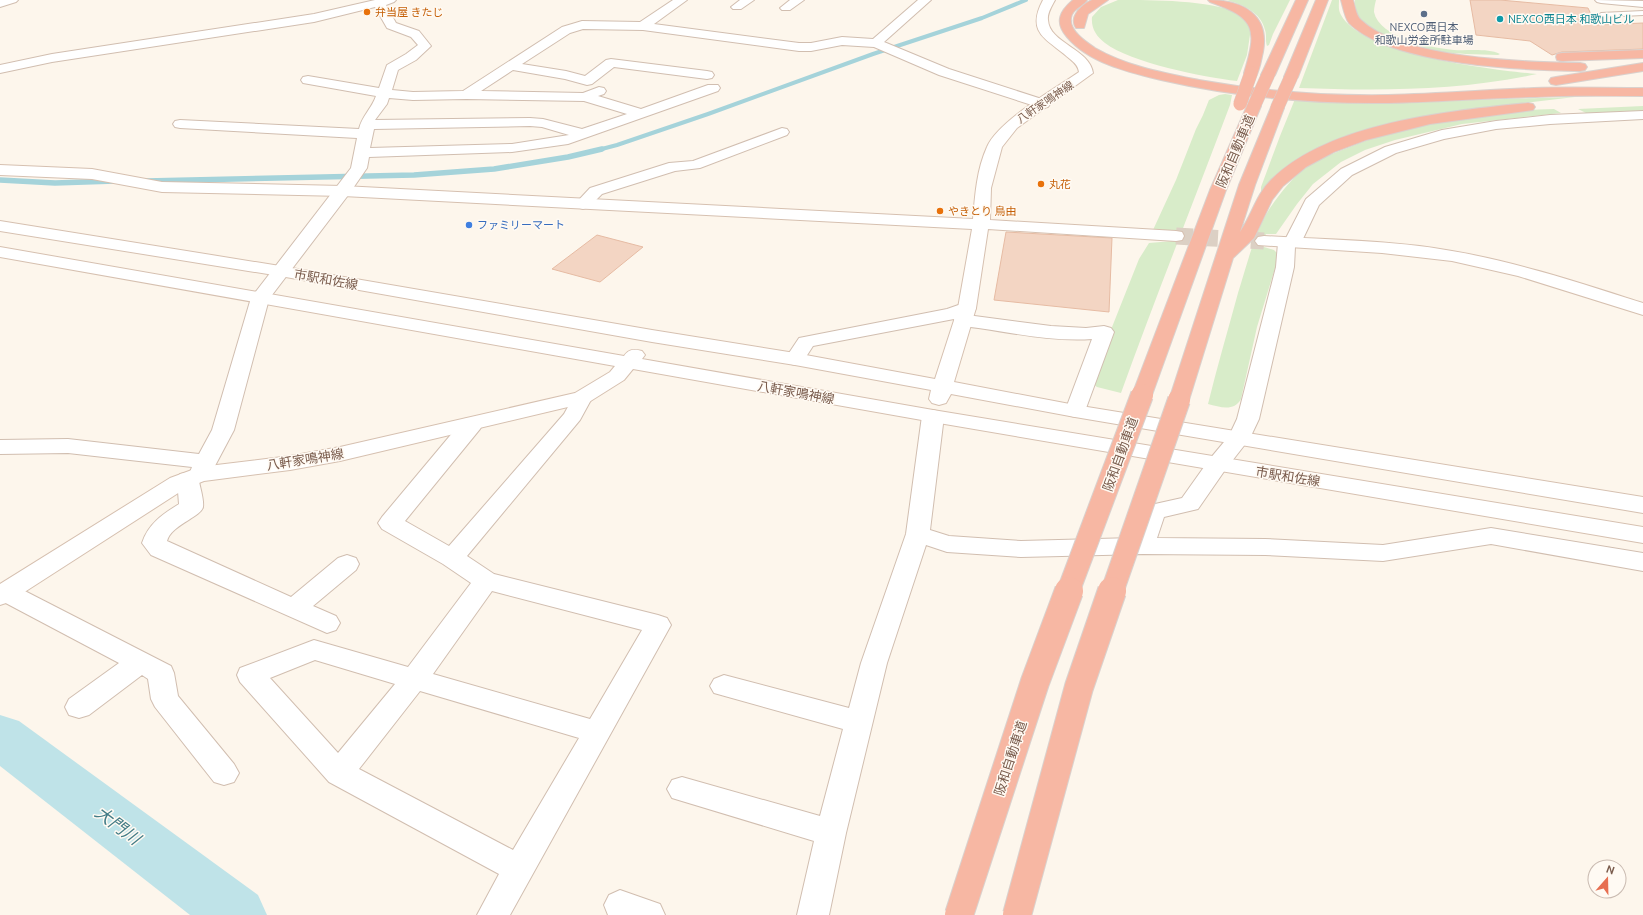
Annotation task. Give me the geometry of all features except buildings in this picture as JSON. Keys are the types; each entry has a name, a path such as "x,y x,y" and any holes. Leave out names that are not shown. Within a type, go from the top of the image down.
{"highway":[{"path":"1081,0 1070,9 1064,19 1067,30 1078,42 1094,52 1122,64 1191,82 1264,94 1337,99 1416,98 1544,102 1643,101"},
{"path":"1102,0 1087,8 1081,16 1080,24 1085,34 1092,41 1118,54 1146,64 1215,80 1287,90 1372,93 1472,90 1562,80 1643,66"},
{"path":"1214,0 1234,7 1246,14 1257,27 1259,38 1251,73 1247,105"},
{"name":"阪和自動車道","path":"959,915 1035,682 1218,190 1247,105 1268,75 1302,0"},
{"name":"阪和自動車道","path":"1017,915 1079,687 1179,400 1252,171 1322,0"},
{"path":"1347,0 1352,18 1365,29 1381,38 1422,52 1470,60 1526,65 1567,67 1643,66"},
{"path":"1422,52 1456,57 1501,59 1643,54"},
{"path":"1562,80 1643,76"},
{"path":"1225,256 1250,232 1258,210 1278,182 1297,167 1324,151 1364,136 1415,124 1473,113 1643,88"},
{"path":"1544,102 1643,92"},
{"path":"1544,102 1643,97"}],"street":[{"path":"0,4 12,0"},
{"path":"643,26 681,0"},
{"path":"737,7 748,0"},
{"path":"786,8 798,0"},
{"path":"876,43 925,0"},
{"name":"八軒家鳴神線","path":"628,363 933,416 965,314 981,224 983,188 995,146 1012,125 1083,76 1087,71 1075,56 1048,35 1042,26 1040,19 1049,0"},
{"path":"1601,0 1643,4"},
{"path":"334,2 362,7"},
{"path":"0,69 52,58 314,18 385,2 391,25 415,34 425,46 411,57 392,68 380,104 368,120 359,168 343,191 260,298 223,430 198,472 191,507 159,530 154,543 160,549 328,623"},
{"path":"466,95 509,66 574,27 582,25 643,26 799,47 810,47 842,41 876,43 944,72 1043,104"},
{"path":"362,153 512,148 568,140 643,114 710,82 611,63 587,81"},
{"path":"509,66 566,74 587,81 604,84 599,90 585,97"},
{"path":"308,80 383,93 413,96 466,95 585,97 643,114"},
{"path":"1143,546 1154,511 1190,504 1217,464 1239,438 1248,419 1285,268 1289,243 1303,216 1321,193 1352,168 1385,151 1416,142 1482,127 1539,121 1643,115"},
{"path":"180,124 366,130 404,123 530,122 543,123 583,134"},
{"path":"583,204 596,191 674,166 695,165 782,132"},
{"path":"739,135 756,142"},
{"path":"0,170 92,174 162,187 343,191 981,224 1176,236"},
{"name":"市駅和佐線","path":"0,226 280,271 652,336"},
{"path":"1264,241 1405,250 1453,256 1490,264 1556,282 1643,309"},
{"path":"0,252 628,363"},
{"path":"795,359 806,342 952,314 965,314 1052,333 1084,334 1104,332 1075,411"},
{"path":"652,336 795,359 1075,411 1643,505"},
{"name":"八軒家鳴神線","path":"3,594 198,472 290,463 340,454 582,398 617,376 652,336"},
{"path":"452,558 573,416 582,398"},
{"path":"813,915 831,833 874,663 918,534 933,416"},
{"name":"市駅和佐線","path":"933,416 1643,535"},
{"path":"472,424 390,523 452,558 486,582 658,625 493,915"},
{"path":"0,447 68,446 198,472"},
{"path":"918,534 947,544 993,548 1056,549 1143,546 1265,547 1383,553 1491,536 1643,562"},
{"path":"294,608 347,564"},
{"path":"339,773 414,679 486,582"},
{"path":"3,594 161,673 165,698 224,773"},
{"path":"519,869 339,773 250,675 314,650 596,732"},
{"path":"79,707 140,662"},
{"path":"724,686 858,722"},
{"path":"682,790 831,833"}],"lane":[{"path":"1601,15 1643,13"}],"green space":[{"path":"1118,0 1197,3 1212,5 1241,14 1251,28 1247,55 1237,81 1206,76 1149,63 1132,57 1105,43 1095,32 1092,25 1092,17 1101,7"},
{"path":"1227,0 1290,0 1269,45 1267,46 1266,32 1260,18 1245,7"},
{"path":"1332,0 1339,0 1341,15 1354,29 1375,41 1431,58 1491,69 1537,74 1508,80 1448,87 1388,89 1299,88"},
{"path":"1355,0 1376,0 1374,12 1378,21 1386,29 1408,40 1445,49 1484,50 1500,54 1482,55 1450,53 1418,48 1403,43 1388,37 1365,24 1357,14"},
{"path":"1225,94 1232,95 1230,105 1121,393 1097,387 1093,384 1093,375 1139,259 1149,243 1173,241 1153,230 1176,180 1209,100"},
{"path":"1575,97 1497,106 1412,120 1290,165 1274,177 1261,192 1261,187 1295,99 1400,102"},
{"path":"1643,106 1643,111 1586,113 1578,109"},
{"path":"1554,109 1561,113 1462,124 1395,140 1365,150 1341,162 1313,184 1276,234 1266,234 1261,246 1274,250 1279,255 1257,327 1241,399 1235,406 1226,408 1208,404 1238,293 1255,238 1270,208 1283,190 1299,173 1311,164 1330,155 1374,138 1424,124 1503,112"}],"waterway":[{"path":"600,149 708,114 873,54 982,18 1026,0"},
{"path":"146,181 414,175 494,169 568,157 600,149"},
{"path":"0,180 55,183 115,181"},
{"name":"大門川","path":"0,736 237,915"}],"tunnel":[{"path":"1176,236 1264,241"}],"place":[{"name":"弁当屋 きたじ","path":"367,12"},
{"name":"NEXCO西日本 和歌山労金所駐車場","path":"1424,14"},
{"name":"NEXCO西日本 和歌山ビル","path":"1500,19"},
{"name":"丸花","path":"1041,184"},
{"name":"やきとり 鳥由","path":"940,211"},
{"name":"ファミリーマート","path":"469,225"}]}
